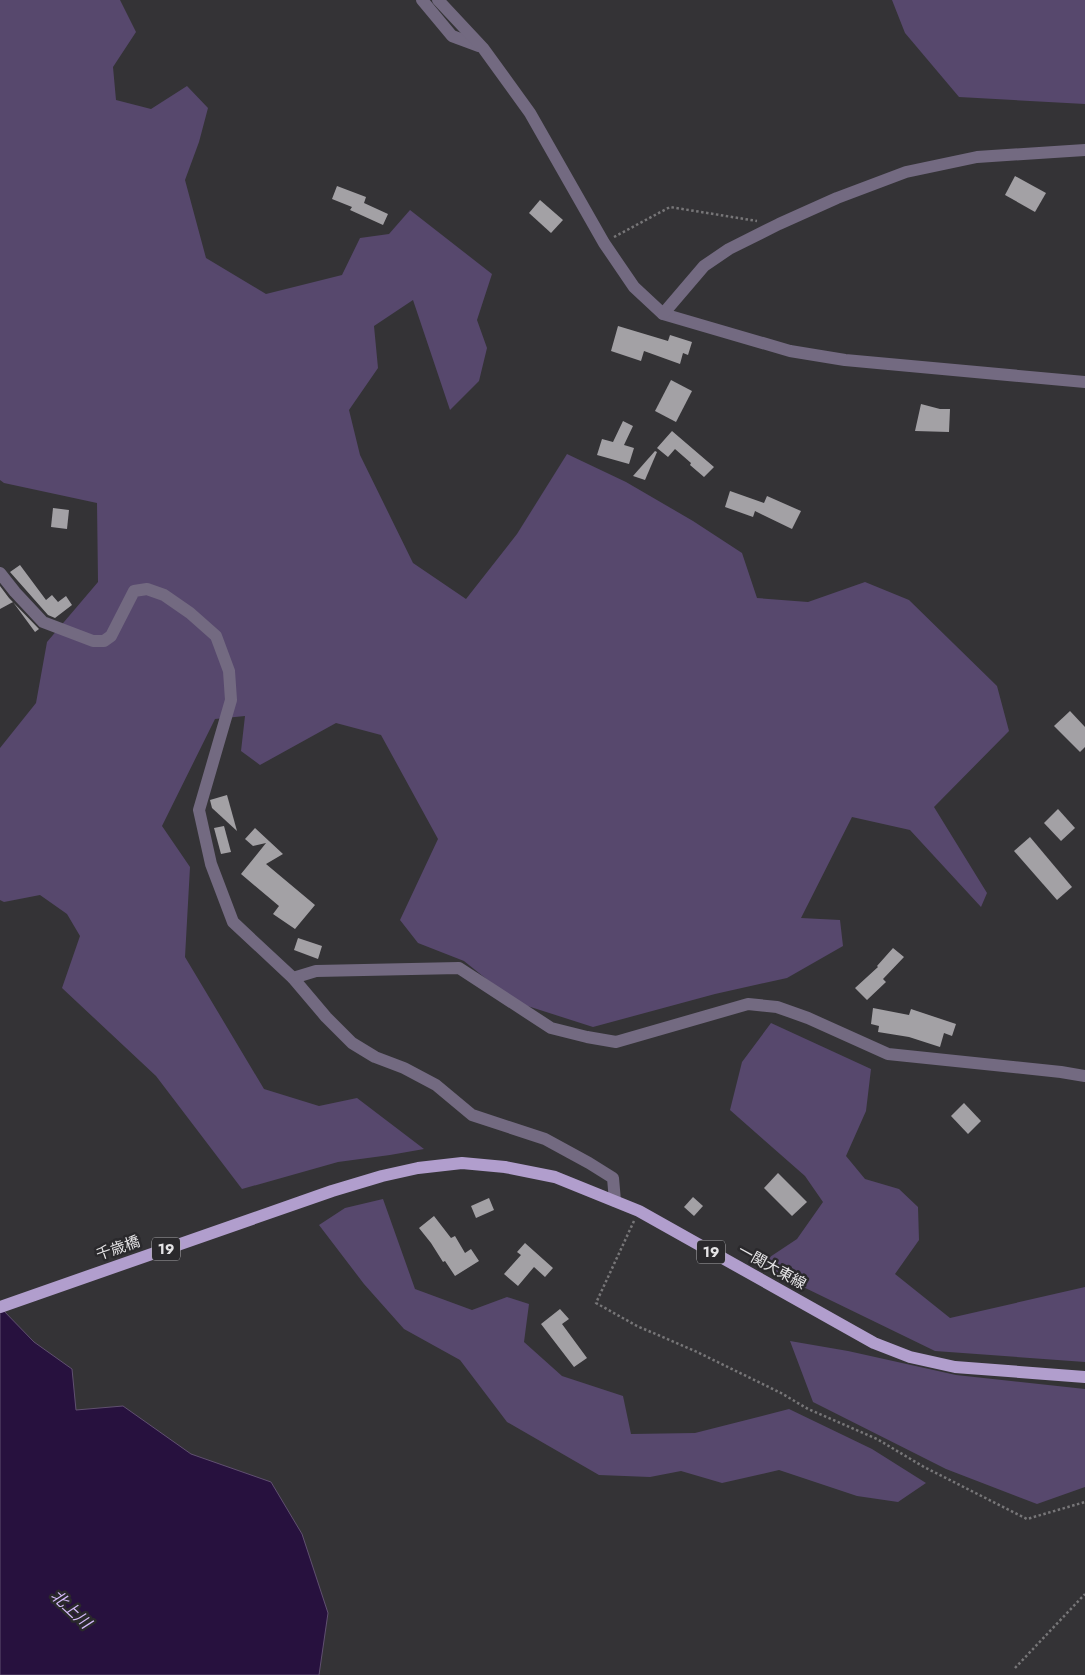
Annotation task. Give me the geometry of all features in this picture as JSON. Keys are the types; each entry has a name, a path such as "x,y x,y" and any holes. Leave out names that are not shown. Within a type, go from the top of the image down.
{"main road":[{"name":"一関大東線","path":"332,1191 382,1176 418,1168 462,1163 505,1167 555,1178 639,1211 874,1344 910,1357 955,1366 1085,1376"},
{"name":"千歳橋","path":"0,1307 332,1191"}],"street":[{"path":"422,0 452,36 483,48"},
{"path":"438,0 483,48 530,113 604,243 634,287 663,314 790,351 817,356 1085,382"},
{"path":"663,314 704,266 729,249 778,224 837,198 906,172 977,157 1085,150"},
{"path":"0,573 43,622 93,642 104,641 111,636 134,591 147,589 164,595 190,613 216,636 229,671 231,700 199,810 211,864 233,922 292,978 352,1043 375,1057 404,1068 436,1085 472,1115 545,1139 589,1163 613,1178 615,1201"},
{"path":"292,978 316,971 459,968 551,1028 616,1042 748,1004 777,1007 808,1018 888,1054 1085,1076"}],"path":[{"path":"604,243 670,207 778,224"},
{"path":"639,1211 596,1303 638,1326 781,1392 808,1409 877,1439 924,1467 1027,1519 1085,1502"},
{"path":"1015,1668 1085,1594"}],"shaded area":[{"path":"0,0 120,0 136,32 113,67 116,100 151,109 187,86 208,108 199,142 185,180 206,258 266,294 342,275 360,238 389,234 410,210 492,274 477,320 487,348 479,381 450,410 413,300 374,326 378,368 349,410 360,455 413,563 466,599 517,534 567,454 626,482 693,521 742,553 757,598 808,602 865,582 909,600 997,686 1009,731 934,807 987,893 981,907 910,830 852,817 801,918 840,920 843,946 787,978 715,994 593,1027 515,1002 464,961 418,943 400,920 438,839 381,735 336,723 260,765 241,751 245,716 215,719 162,826 190,867 185,957 264,1089 319,1106 357,1098 424,1149 338,1162 242,1189 156,1076 62,988 80,936 67,914 40,895 4,902 0,900 0,748 36,703 47,642 98,582 97,503 4,483 0,480"},
{"path":"892,0 1085,0 1085,104 959,97 905,33"},
{"path":"771,1023 871,1069 866,1111 846,1156 865,1179 899,1189 918,1207 919,1240 895,1274 950,1318 1085,1287 1085,1362 935,1351 758,1265 797,1239 823,1202 805,1176 730,1110 742,1062"},
{"path":"383,1199 415,1289 472,1310 507,1297 529,1304 524,1342 562,1376 623,1396 631,1434 695,1433 789,1409 872,1449 926,1483 898,1502 857,1496 779,1470 722,1483 681,1471 650,1477 599,1475 507,1422 460,1360 404,1329 364,1284 319,1225 345,1208"},
{"path":"790,1341 848,1351 956,1375 1085,1389 1085,1487 1037,1504 946,1469 813,1402"}],"water":[{"name":"北上川","path":"0,1307 34,1342 72,1369 76,1410 123,1406 191,1454 271,1482 302,1534 328,1613 319,1675 0,1675"}],"building":[{"path":"1015,176 1046,193 1035,212 1005,195"},
{"path":"337,186 366,197 364,203 388,214 383,225 350,210 352,207 332,199"},
{"path":"540,200 563,220 551,233 529,213"},
{"path":"618,326 668,341 670,335 692,342 688,355 683,353 680,364 644,351 641,361 611,351"},
{"path":"671,380 692,391 676,422 655,411"},
{"path":"921,404 940,409 950,409 949,432 915,431"},
{"path":"623,421 633,426 624,445 634,448 629,464 597,455 602,439 613,442"},
{"path":"672,431 714,467 704,477 675,449 668,457 657,448"},
{"path":"655,451 657,452 645,480 633,476"},
{"path":"730,491 764,503 767,496 801,511 792,529 755,511 753,517 725,507"},
{"path":"53,508 69,510 67,529 51,527"},
{"path":"20,565 46,600 52,595 58,602 66,596 72,605 55,618 48,615 10,572"},
{"path":"0,586 13,602 0,609"},
{"path":"13,603 39,629 35,632"},
{"path":"1070,711 1085,727 1085,747 1080,752 1054,726"},
{"path":"227,795 237,831 212,808 210,800"},
{"path":"1058,809 1075,828 1061,841 1044,823"},
{"path":"224,826 231,852 221,854 214,828"},
{"path":"255,828 283,854 266,864 315,905 295,929 273,914 279,906 241,874 266,843 253,846 245,839"},
{"path":"1030,837 1072,887 1057,900 1014,851"},
{"path":"298,938 322,946 318,959 294,950"},
{"path":"893,948 904,957 883,979 886,982 867,1000 855,988 878,967"},
{"path":"873,1008 909,1015 911,1009 956,1024 952,1036 944,1033 940,1047 909,1037 878,1032 879,1026 871,1024"},
{"path":"964,1103 981,1121 968,1134 951,1116"},
{"path":"778,1173 807,1202 792,1216 764,1188"},
{"path":"693,1197 703,1206 694,1216 684,1207"},
{"path":"489,1198 494,1210 476,1218 471,1206"},
{"path":"434,1216 451,1238 455,1236 465,1253 471,1249 479,1261 455,1276 419,1228"},
{"path":"525,1243 553,1268 545,1277 534,1267 518,1286 504,1274 521,1255 517,1252"},
{"path":"560,1309 569,1319 562,1324 587,1358 574,1367 541,1324"}]}
